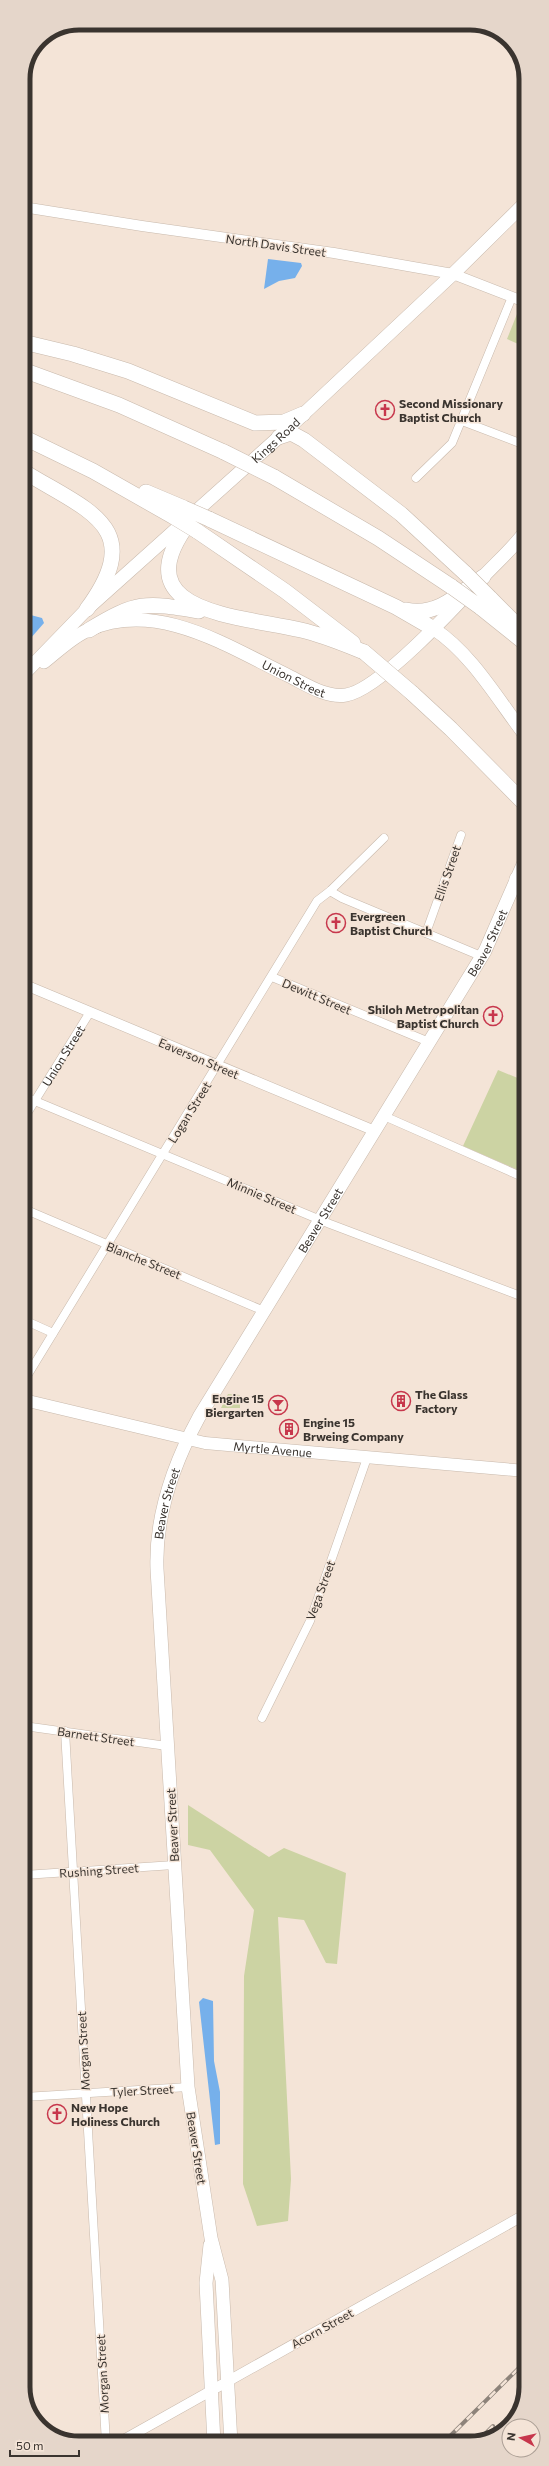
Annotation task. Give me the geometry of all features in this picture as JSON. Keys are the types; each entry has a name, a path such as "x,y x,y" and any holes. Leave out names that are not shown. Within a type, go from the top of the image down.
{"highway":[{"path":"30,344 73,354 136,373 256,423 284,422 303,414"},
{"path":"30,373 119,405 224,452 274,477 378,538 452,587 485,603 519,629"},
{"path":"279,437 294,434 304,440 401,514 466,574 485,603 519,637"},
{"path":"30,440 93,471 396,607 434,629"},
{"path":"30,475 96,517 108,532 113,546 111,567 87,609"},
{"path":"191,515 197,531 285,591 364,652 412,693 519,798"},
{"path":"191,515 172,549 170,559 170,576 174,586 185,599 200,608 220,615"},
{"path":"396,607 417,612 434,610 483,577"},
{"path":"89,630 123,610 143,605 158,605 302,630 364,652"}],"main road":[{"name":"Kings Road","path":"30,669 87,609 279,437 453,274 519,210"},
{"name":"Union Street","path":"30,671 89,630 134,620 170,623 203,635 322,692 341,696 365,687 434,629 519,538"},
{"path":"434,629 447,639 467,660 519,728"},
{"name":"Beaver Street","path":"231,2436 222,2280 211,2238 188,2087 167,1746 157,1544 162,1510 187,1439 319,1220 482,956 519,884"},
{"name":"Myrtle Avenue","path":"30,1401 205,1443 519,1470"},
{"name":"Beaver Street","path":"211,2238 206,2282 214,2436"}],"street":[{"name":"North Davis Street","path":"30,208 142,226 334,253 453,274 519,300"},
{"path":"416,478 452,442 512,297"},
{"path":"462,420 519,443"},
{"name":"Ellis Street","path":"426,933 461,835"},
{"name":"Logan Street","path":"30,1371 317,902 384,838"},
{"path":"330,891 342,898 482,956"},
{"name":"Dewitt Street","path":"272,977 429,1042"},
{"name":"Eaverson Street","path":"30,987 217,1066 375,1130"},
{"name":"Union Street","path":"30,1110 90,1012"},
{"name":"Minnie Street","path":"30,1099 319,1220 519,1295"},
{"path":"384,1116 519,1175"},
{"name":"Blanche Street","path":"30,1212 264,1311"},
{"path":"30,1323 53,1333"},
{"name":"Vega Street","path":"262,1718 310,1621 367,1458"},
{"name":"Barnett Street","path":"30,1727 167,1746"},
{"name":"Morgan Street","path":"65,1731 106,2436"},
{"name":"Rushing Street","path":"30,1876 174,1865"},
{"name":"Tyler Street","path":"30,2097 188,2087"},
{"name":"Acorn Street","path":"131,2436 519,2218"}],"green space":[{"path":"519,309 519,344 507,339"},
{"path":"498,1070 519,1079 519,1170 463,1146"},
{"path":"228,1394 240,1395 240,1408 221,1408"},
{"path":"188,1805 269,1857 284,1848 346,1873 337,1964 326,1963 304,1920 278,1917 291,2179 288,2221 257,2226 243,2184 244,1976 254,1910 210,1850 188,1845"}],"water":[{"path":"268,259 301,263 302,266 295,278 279,281 264,289"},
{"path":"30,615 42,618 44,623 30,639"},
{"path":"203,1998 213,2001 214,2061 220,2092 220,2144 215,2145 199,2002"}],"railway":[{"path":"450,2436 519,2368"},
{"path":"486,2433 493,2426"}],"place":[{"name":"Second Missionary Baptist Church","path":"385,410"},
{"name":"Evergreen Baptist Church","path":"336,923"},
{"name":"Shiloh Metropolitan Baptist Church","path":"493,1016"},
{"name":"The Glass Factory","path":"401,1401"},
{"name":"Engine 15 Biergarten","path":"278,1405"},
{"name":"Engine 15 Brweing Company","path":"289,1429"},
{"name":"New Hope Holiness Church","path":"57,2114"}]}
